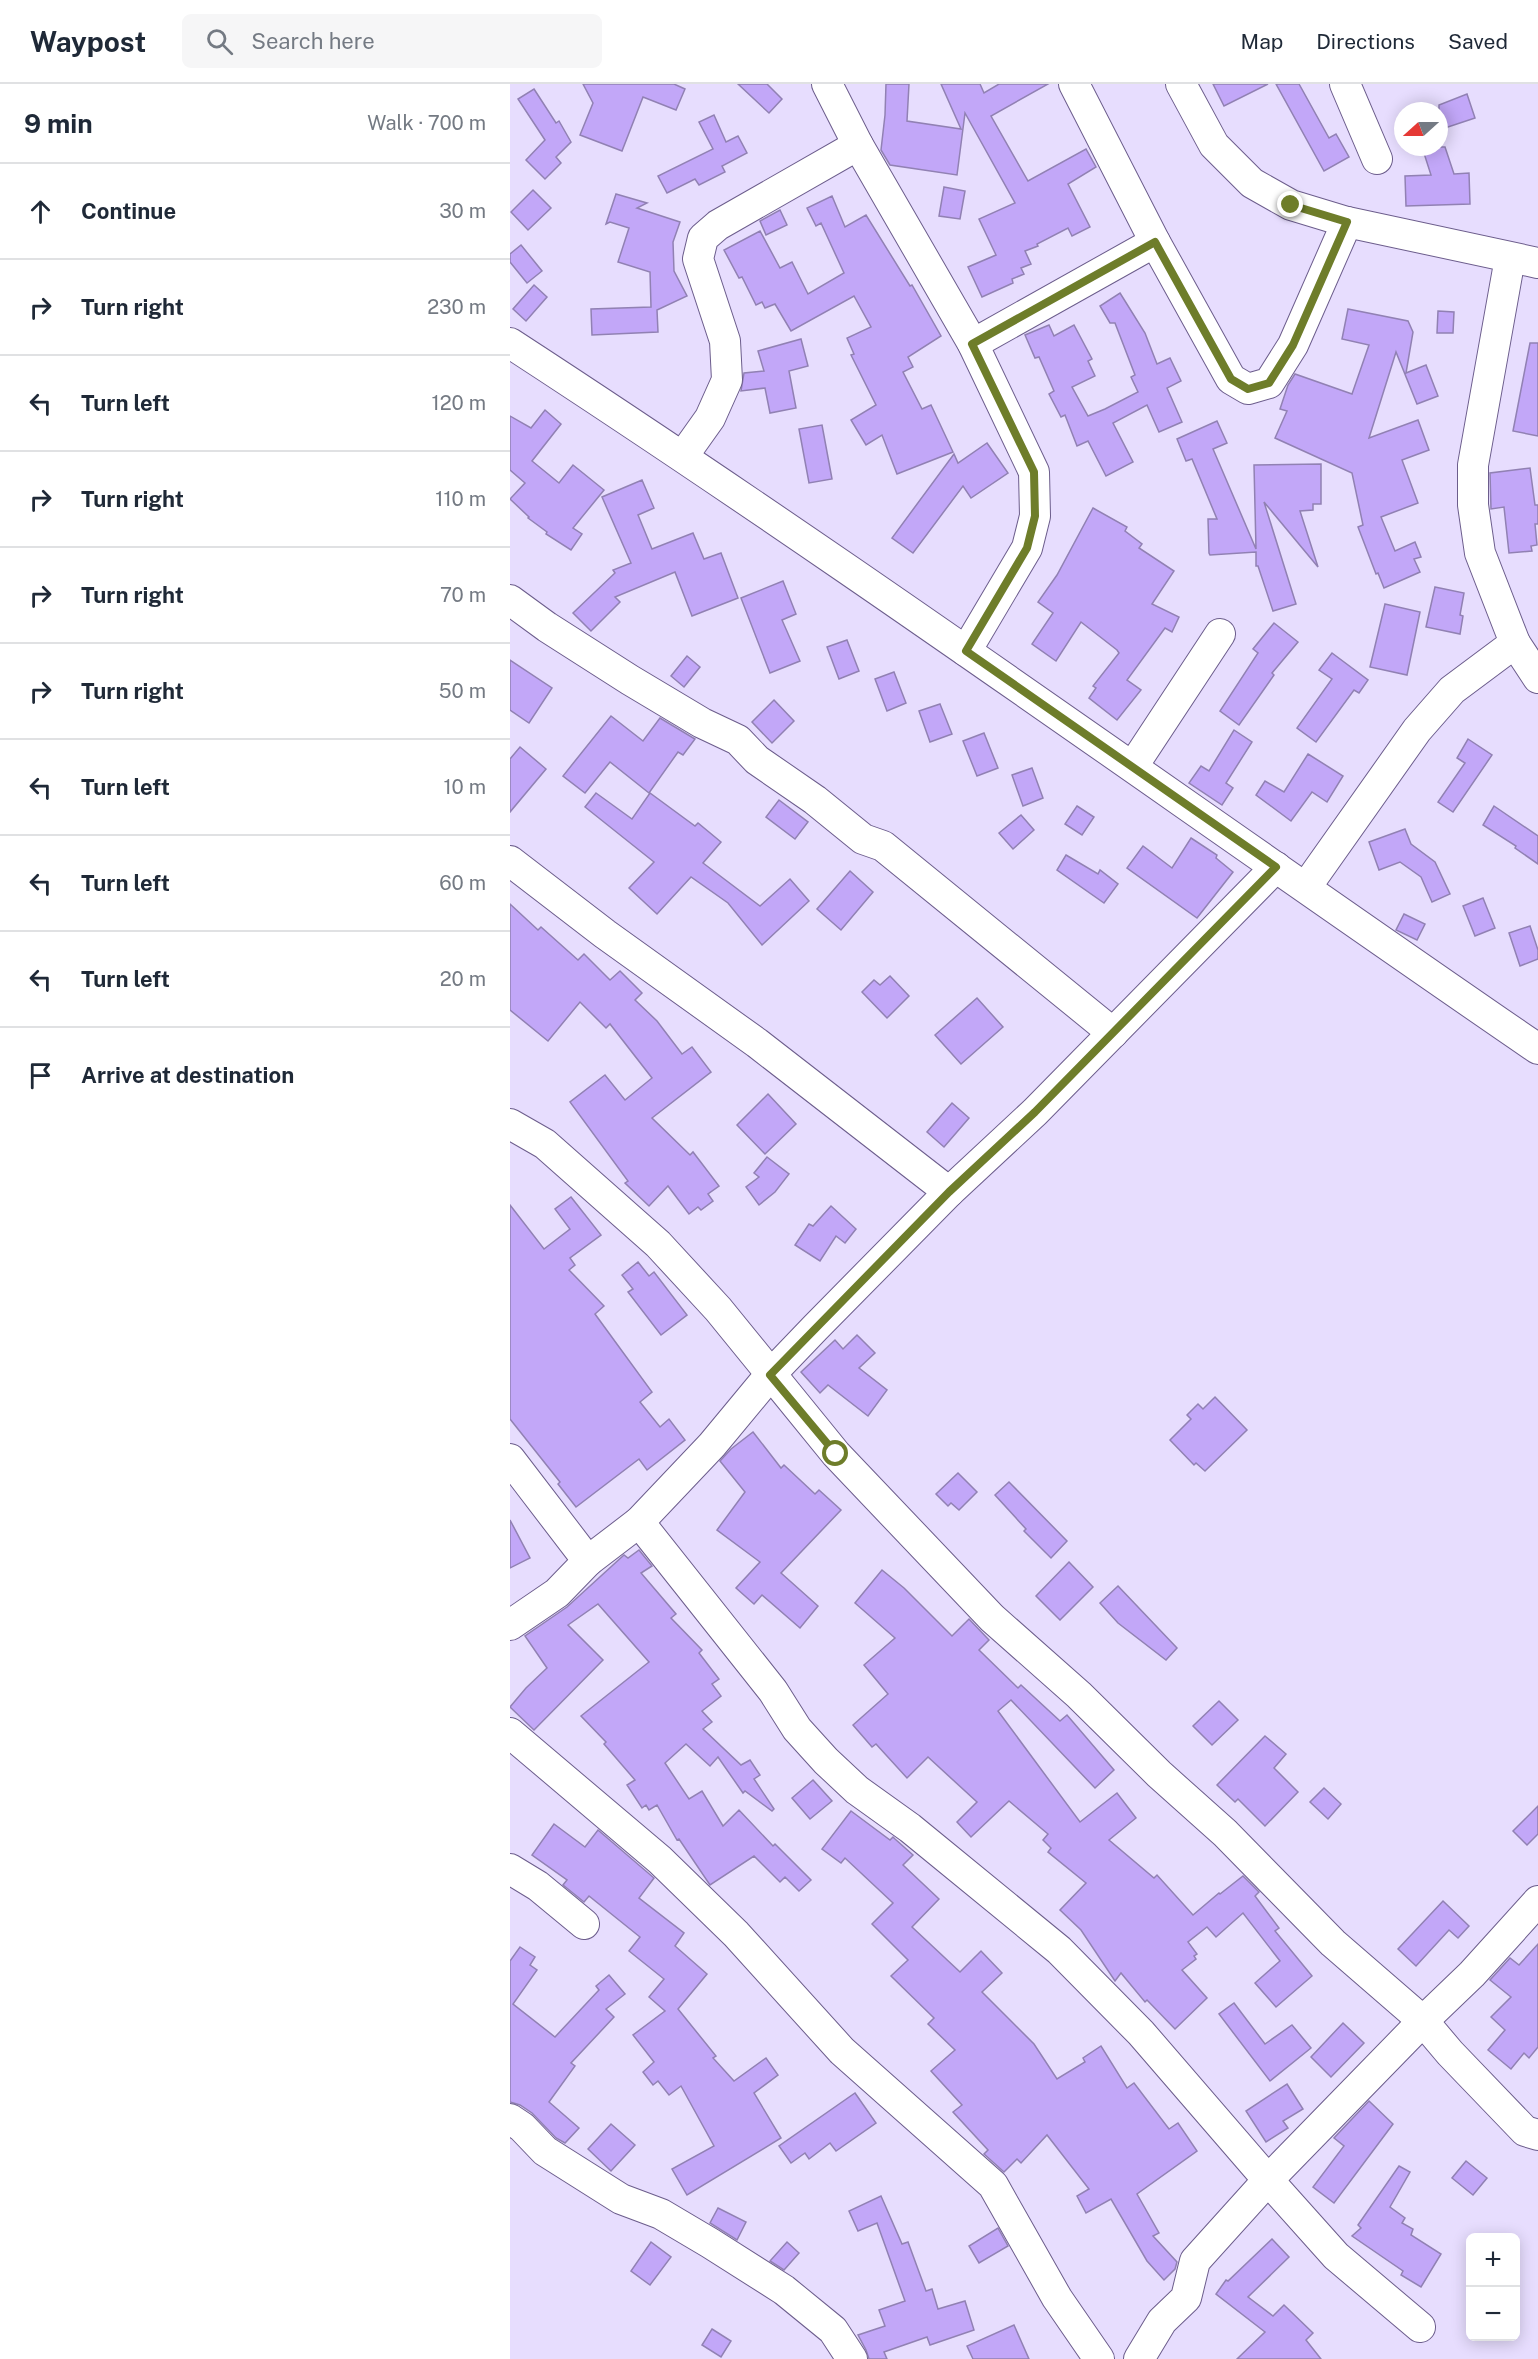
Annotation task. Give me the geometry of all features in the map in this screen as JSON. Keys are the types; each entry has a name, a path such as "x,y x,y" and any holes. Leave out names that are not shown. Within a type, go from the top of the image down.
{"street":[{"path":"827,84 858,145 972,344 1034,472 1035,516 1027,548 966,651"},
{"path":"1074,84 1155,242 1231,379 1248,389 1269,383 1293,345 1347,222"},
{"path":"1345,84 1377,159"},
{"path":"1179,85 1214,145 1252,183 1291,205 1347,222 1524,261 1473,465 1473,505 1480,553 1515,644 1538,678"},
{"path":"683,456 710,418 726,380 725,341 698,259 703,238 718,225 858,145"},
{"path":"972,344 1155,242"},
{"path":"510,343 683,456 1538,1048"},
{"path":"510,600 547,627 621,674 702,723 738,740 757,760 815,800 863,839 883,846 1113,1033"},
{"path":"1133,766 1220,634"},
{"path":"1306,887 1417,730 1452,690 1515,644"},
{"path":"510,861 605,934 757,1042 949,1192"},
{"path":"510,1625 557,1593 588,1560 639,1521 712,1445 770,1375 949,1192 1035,1112 1276,867"},
{"path":"510,1124 545,1144 658,1244 718,1309 836,1454 992,1618 1225,1833 1333,1943 1423,2021 1450,2053 1525,2131 1538,2135"},
{"path":"510,1459 588,1560"},
{"path":"639,1521 773,1691 797,1729 826,1761 857,1790 910,1828 1059,1950 1141,2033 1336,2256 1420,2327"},
{"path":"510,1733 660,1860 736,1934 842,2052 993,2185 1057,2298 1099,2359"},
{"path":"510,1869 538,1886 584,1924"},
{"path":"1148,2355 1162,2321 1186,2298 1195,2261 1268,2180 1472,1974 1538,1901"},
{"path":"510,2119 522,2127 545,2151 621,2199 661,2214 784,2290 833,2330 852,2359"}],"building":[{"path":"583,84 674,84 685,89 676,110 643,97 622,151 580,135 593,103"},
{"path":"738,84 767,84 782,99 769,113"},
{"path":"886,84 909,84 907,121 961,129 941,84 980,84 984,93 999,84 1048,84 991,116 1028,181 1086,149 1096,167 1068,184 1090,227 1072,236 1068,228 1025,251 1031,264 1021,268 1024,274 1012,279 1013,283 982,297 968,267 996,255 979,219 1015,203 965,113 957,175 890,165 881,150"},
{"path":"1213,84 1268,84 1224,106"},
{"path":"1276,84 1299,84 1329,138 1336,134 1349,157 1324,171"},
{"path":"534,89 556,123 559,121 571,142 556,157 561,163 545,179 526,160 545,140 518,99"},
{"path":"1467,94 1475,118 1448,127 1447,102"},
{"path":"714,115 726,142 738,136 747,153 722,166 725,172 699,185 695,179 667,193 658,176 713,149 699,122"},
{"path":"1425,156 1448,156 1454,174 1469,173 1470,204 1406,206 1405,176 1431,175"},
{"path":"944,187 965,191 960,219 939,216"},
{"path":"533,190 551,208 528,230 511,212"},
{"path":"616,194 647,203 637,208 680,222 673,242 674,271 687,296 657,310 658,332 592,335 591,309 651,307 650,272 618,262 629,228 610,222 606,224"},
{"path":"832,196 845,227 866,215 910,286 912,285 941,336 908,357 913,367 903,372 922,409 931,405 953,452 897,474 882,435 866,445 851,420 876,405 851,355 854,354 847,338 871,327 854,296 791,331 775,304 765,308 762,302 756,305 742,277 739,278 724,250 760,231 780,268 792,262 808,294 844,273 821,223 816,226 807,208"},
{"path":"780,210 787,225 766,235 760,221"},
{"path":"521,245 542,271 527,283 510,262 510,254"},
{"path":"534,285 547,297 526,321 513,309"},
{"path":"1120,293 1145,333 1157,364 1170,358 1181,381 1167,388 1182,422 1159,432 1147,405 1113,423 1133,462 1106,476 1088,441 1077,446 1065,415 1061,417 1049,394 1054,391 1039,357 1035,358 1025,335 1049,325 1054,336 1074,325 1092,359 1088,361 1095,376 1072,387 1088,416 1105,409 1138,392 1131,377 1135,375 1115,323 1110,323 1100,306"},
{"path":"1348,309 1408,321 1413,332 1406,373 1426,365 1438,396 1417,404 1396,352 1369,438 1418,420 1429,450 1402,460 1418,503 1381,517 1395,551 1415,542 1421,557 1414,559 1420,572 1384,588 1378,573 1376,574 1358,527 1363,525 1352,473 1275,438 1287,411 1280,409 1288,385 1295,374 1352,394 1369,345 1342,339"},
{"path":"1438,311 1454,312 1453,333 1437,333"},
{"path":"801,339 808,366 789,371 796,408 770,413 765,388 741,391 744,373 764,371 758,351"},
{"path":"1530,343 1538,343 1538,436 1513,431"},
{"path":"545,410 561,424 532,461 559,483 573,465 604,490 573,528 582,534 571,550 546,534 547,532 528,518 510,499 525,483 510,470 510,416 531,428"},
{"path":"1217,421 1227,443 1213,449 1256,549 1254,465 1321,464 1321,504 1313,504 1313,510 1300,511 1318,567 1264,502 1296,604 1273,611 1258,566 1256,566 1256,552 1210,555 1209,553 1208,519 1217,519 1192,459 1186,461 1177,439"},
{"path":"822,425 832,479 809,483 799,429"},
{"path":"987,443 1008,473 971,498 963,486 913,553 892,538 954,454 958,463"},
{"path":"1530,468 1535,505 1538,505 1538,524 1535,524 1537,545 1531,546 1532,551 1509,553 1504,507 1491,509 1490,473"},
{"path":"642,480 654,508 638,515 652,549 693,533 704,559 721,553 738,598 692,616 675,572 615,597 620,602 591,631 573,613 615,573 613,570 631,563 602,497"},
{"path":"1093,508 1127,527 1125,531 1142,544 1139,548 1174,571 1152,604 1179,617 1172,632 1165,628 1127,680 1141,690 1117,720 1089,698 1096,688 1093,686 1119,653 1117,650 1081,622 1056,661 1032,644 1053,613 1038,602 1057,575"},
{"path":"783,581 796,614 782,620 800,661 770,673 741,598"},
{"path":"1435,587 1464,593 1460,615 1463,616 1460,634 1426,627"},
{"path":"1385,604 1420,612 1407,675 1370,667"},
{"path":"1274,623 1298,642 1272,673 1274,675 1239,725 1220,711 1258,653 1253,649"},
{"path":"847,640 859,671 839,679 827,647"},
{"path":"1332,653 1368,680 1359,693 1354,690 1316,742 1297,728 1332,679 1319,670"},
{"path":"687,656 700,667 684,687 671,676"},
{"path":"510,660 552,688 529,723 510,710"},
{"path":"894,672 906,703 887,711 875,679"},
{"path":"774,700 794,721 772,743 752,722"},
{"path":"940,704 952,734 930,742 919,711"},
{"path":"611,716 643,741 660,718 695,739 683,755 678,752 649,793 610,762 585,793 563,776"},
{"path":"1234,730 1252,742 1226,783 1233,788 1222,805 1189,783 1201,766 1209,771"},
{"path":"984,733 998,768 977,776 963,741"},
{"path":"1468,739 1492,755 1453,812 1438,802 1465,763 1457,758"},
{"path":"520,747 546,769 510,812 510,759"},
{"path":"1308,754 1343,776 1327,802 1312,792 1291,821 1256,795 1265,781 1284,792"},
{"path":"1032,768 1043,798 1023,806 1012,775"},
{"path":"596,793 632,819 650,793 695,826 698,823 721,842 703,863 760,906 790,879 809,901 762,945 728,903 691,877 657,914 629,888 654,862 585,807"},
{"path":"779,800 808,822 795,839 766,817"},
{"path":"1077,806 1094,817 1082,835 1065,824"},
{"path":"1494,806 1538,836 1538,864 1515,848 1516,846 1483,825"},
{"path":"1021,815 1034,830 1013,849 999,833"},
{"path":"1405,829 1411,844 1435,862 1450,894 1432,902 1421,877 1400,862 1379,870 1369,842"},
{"path":"1191,838 1217,855 1216,858 1233,872 1197,918 1127,868 1143,846 1172,868"},
{"path":"1066,855 1098,874 1100,870 1118,884 1104,903 1057,870"},
{"path":"850,871 873,892 841,930 817,909"},
{"path":"1483,898 1495,928 1475,936 1463,906"},
{"path":"510,904 538,930 541,927 578,960 584,954 610,980 620,971 642,993 635,1000 657,1021 682,1054 692,1047 711,1072 652,1118 690,1155 693,1152 719,1186 708,1194 713,1201 701,1210 698,1207 689,1214 668,1186 649,1206 625,1183 628,1181 570,1102 605,1075 625,1100 652,1078 610,1024 606,1028 580,1002 548,1041 510,1010"},
{"path":"1404,914 1425,924 1417,940 1396,930"},
{"path":"1530,926 1538,950 1538,959 1520,966 1509,933"},
{"path":"890,976 909,996 887,1018 862,992 874,980 880,985"},
{"path":"977,998 1003,1027 961,1064 935,1035"},
{"path":"768,1094 796,1124 765,1154 737,1125"},
{"path":"952,1103 969,1118 944,1147 927,1132"},
{"path":"767,1157 789,1174 775,1192 759,1205 746,1187 759,1177 754,1173"},
{"path":"571,1197 601,1235 570,1258 575,1265 569,1270 604,1306 595,1314 652,1392 640,1402 660,1427 669,1419 685,1440 647,1470 639,1459 576,1507 558,1484 560,1482 510,1419 510,1205 544,1249 570,1229 555,1209"},
{"path":"831,1206 856,1229 845,1243 836,1236 820,1261 795,1245 809,1224 813,1226"},
{"path":"638,1262 649,1276 654,1272 687,1315 661,1335 628,1292 633,1289 622,1275"},
{"path":"857,1335 875,1353 859,1368 887,1390 868,1416 828,1385 820,1393 801,1372 835,1340 843,1349"},
{"path":"1215,1397 1247,1430 1205,1471 1196,1463 1194,1465 1170,1440 1191,1419 1187,1415 1198,1404 1203,1409"},
{"path":"753,1432 781,1468 784,1465 815,1494 819,1490 841,1510 781,1573 818,1606 800,1628 762,1595 754,1604 736,1588 760,1562 717,1530 745,1492 720,1461"},
{"path":"958,1473 977,1492 959,1510 951,1503 948,1506 936,1494"},
{"path":"1009,1482 1067,1541 1051,1558 1024,1531 1026,1529 995,1495"},
{"path":"510,1520 530,1558 510,1568"},
{"path":"639,1550 652,1566 641,1573 676,1614 671,1618 702,1650 699,1653 719,1679 712,1684 721,1696 702,1711 712,1722 703,1729 741,1765 750,1760 760,1775 754,1779 774,1809 772,1811 745,1791 743,1793 718,1757 710,1766 686,1744 665,1763 689,1799 702,1791 723,1826 739,1810 773,1846 775,1844 811,1880 799,1891 785,1877 780,1882 754,1856 710,1885 679,1839 677,1840 657,1805 649,1810 646,1805 642,1808 627,1785 635,1780 604,1744 606,1742 581,1716 649,1662 598,1604 568,1625 603,1660 534,1730 510,1707 547,1668 525,1636 567,1607 624,1555 628,1558"},
{"path":"1069,1562 1093,1587 1060,1620 1036,1596"},
{"path":"882,1570 904,1588 952,1636 969,1619 989,1640 979,1650 1018,1688 1021,1685 1060,1721 1067,1715 1114,1770 1095,1788 1011,1700 998,1711 1080,1822 1117,1793 1136,1818 1109,1840 1154,1878 1157,1875 1193,1915 1243,1876 1259,1892 1255,1896 1279,1928 1275,1931 1312,1976 1276,2007 1255,1983 1280,1961 1243,1913 1216,1937 1207,1927 1188,1942 1197,1954 1194,1956 1196,1959 1182,1970 1207,1998 1175,2029 1147,2000 1145,2002 1121,1973 1115,1981 1081,1930 1060,1910 1086,1883 1048,1852 1051,1848 1043,1840 1048,1834 1009,1801 971,1837 957,1822 977,1802 928,1757 907,1778 876,1744 872,1747 853,1725 888,1694 864,1665 895,1638 855,1603"},
{"path":"1118,1586 1177,1648 1166,1660 1118,1623 1100,1603"},
{"path":"1219,1701 1238,1720 1212,1745 1193,1726"},
{"path":"1265,1736 1286,1754 1274,1768 1298,1792 1265,1826 1238,1799 1235,1802 1217,1785"},
{"path":"813,1780 832,1801 810,1819 792,1798"},
{"path":"1324,1788 1341,1804 1328,1819 1310,1802"},
{"path":"1538,1806 1538,1834 1527,1845 1513,1831"},
{"path":"851,1811 890,1840 893,1837 913,1855 903,1865 939,1899 912,1927 960,1972 981,1951 1002,1973 982,1992 1034,2044 1057,2079 1085,2062 1083,2058 1101,2046 1127,2088 1134,2083 1169,2129 1178,2123 1197,2151 1137,2194 1159,2233 1153,2236 1177,2262 1175,2269 1164,2280 1147,2261 1111,2199 1086,2213 1077,2196 1089,2189 1047,2135 1021,2163 1017,2159 1004,2172 984,2154 988,2150 953,2112 962,2105 931,2071 955,2050 928,2024 934,2018 891,1976 908,1960 872,1924 893,1903 845,1858 841,1863 822,1849"},
{"path":"554,1824 585,1847 598,1830 654,1878 639,1898 684,1933 675,1946 707,1974 678,2009 716,2056 713,2058 734,2081 766,2058 778,2075 754,2093 781,2138 687,2195 672,2169 714,2146 681,2086 669,2095 658,2081 653,2085 643,2072 654,2062 633,2035 665,2011 649,1997 664,1979 629,1951 640,1937 589,1896 584,1902 563,1885 567,1880 532,1855"},
{"path":"1443,1901 1469,1926 1458,1938 1449,1930 1416,1966 1398,1949"},
{"path":"1538,1944 1538,2047 1529,2058 1524,2053 1511,2069 1488,2050 1505,2030 1491,2017 1511,1997 1490,1980 1510,1958 1519,1965"},
{"path":"520,1947 535,1957 530,1965 537,1970 513,2004 555,2037 599,1990 596,1986 609,1975 625,1994 606,2009 614,2017 571,2063 575,2066 549,2102 579,2128 565,2143 556,2138 532,2113 510,2102 510,1961"},
{"path":"1234,2003 1265,2044 1292,2025 1311,2048 1270,2081 1219,2014"},
{"path":"1343,2023 1364,2043 1331,2077 1311,2057"},
{"path":"1287,2084 1303,2109 1283,2121 1288,2128 1266,2142 1246,2111"},
{"path":"855,2093 876,2123 836,2151 830,2143 809,2159 805,2153 791,2163 779,2146"},
{"path":"1369,2101 1393,2124 1334,2203 1313,2187 1344,2146 1334,2138"},
{"path":"611,2124 635,2145 611,2171 588,2149"},
{"path":"1466,2161 1487,2178 1473,2195 1452,2178"},
{"path":"1399,2166 1410,2172 1390,2207 1405,2218 1402,2223 1413,2229 1411,2235 1441,2254 1421,2287 1401,2275 1403,2271 1352,2236 1361,2228 1358,2225"},
{"path":"881,2196 902,2244 908,2242 926,2291 932,2289 938,2309 965,2301 974,2330 930,2345 927,2337 884,2352 887,2359 869,2359 858,2335 885,2326 879,2310 905,2301 877,2223 858,2231 849,2211"},
{"path":"718,2208 746,2222 737,2240 710,2223"},
{"path":"998,2228 1008,2246 979,2263 969,2246"},
{"path":"1272,2239 1289,2257 1248,2297 1273,2316 1284,2305 1313,2333 1306,2340 1321,2359 1237,2359 1265,2332 1216,2294 1226,2280 1228,2281"},
{"path":"651,2242 671,2257 650,2285 631,2271"},
{"path":"787,2242 799,2253 784,2270 770,2261"},
{"path":"1014,2325 1029,2359 973,2359 967,2346"},
{"path":"712,2329 731,2341 721,2357 702,2345"}],"route":[{"path":"836,1454 770,1375 949,1192 1035,1112 1276,867 966,651 1027,548 1035,516 1034,472 972,344 1155,242 1231,379 1248,389 1269,383 1293,345 1347,222 1291,205"}]}
